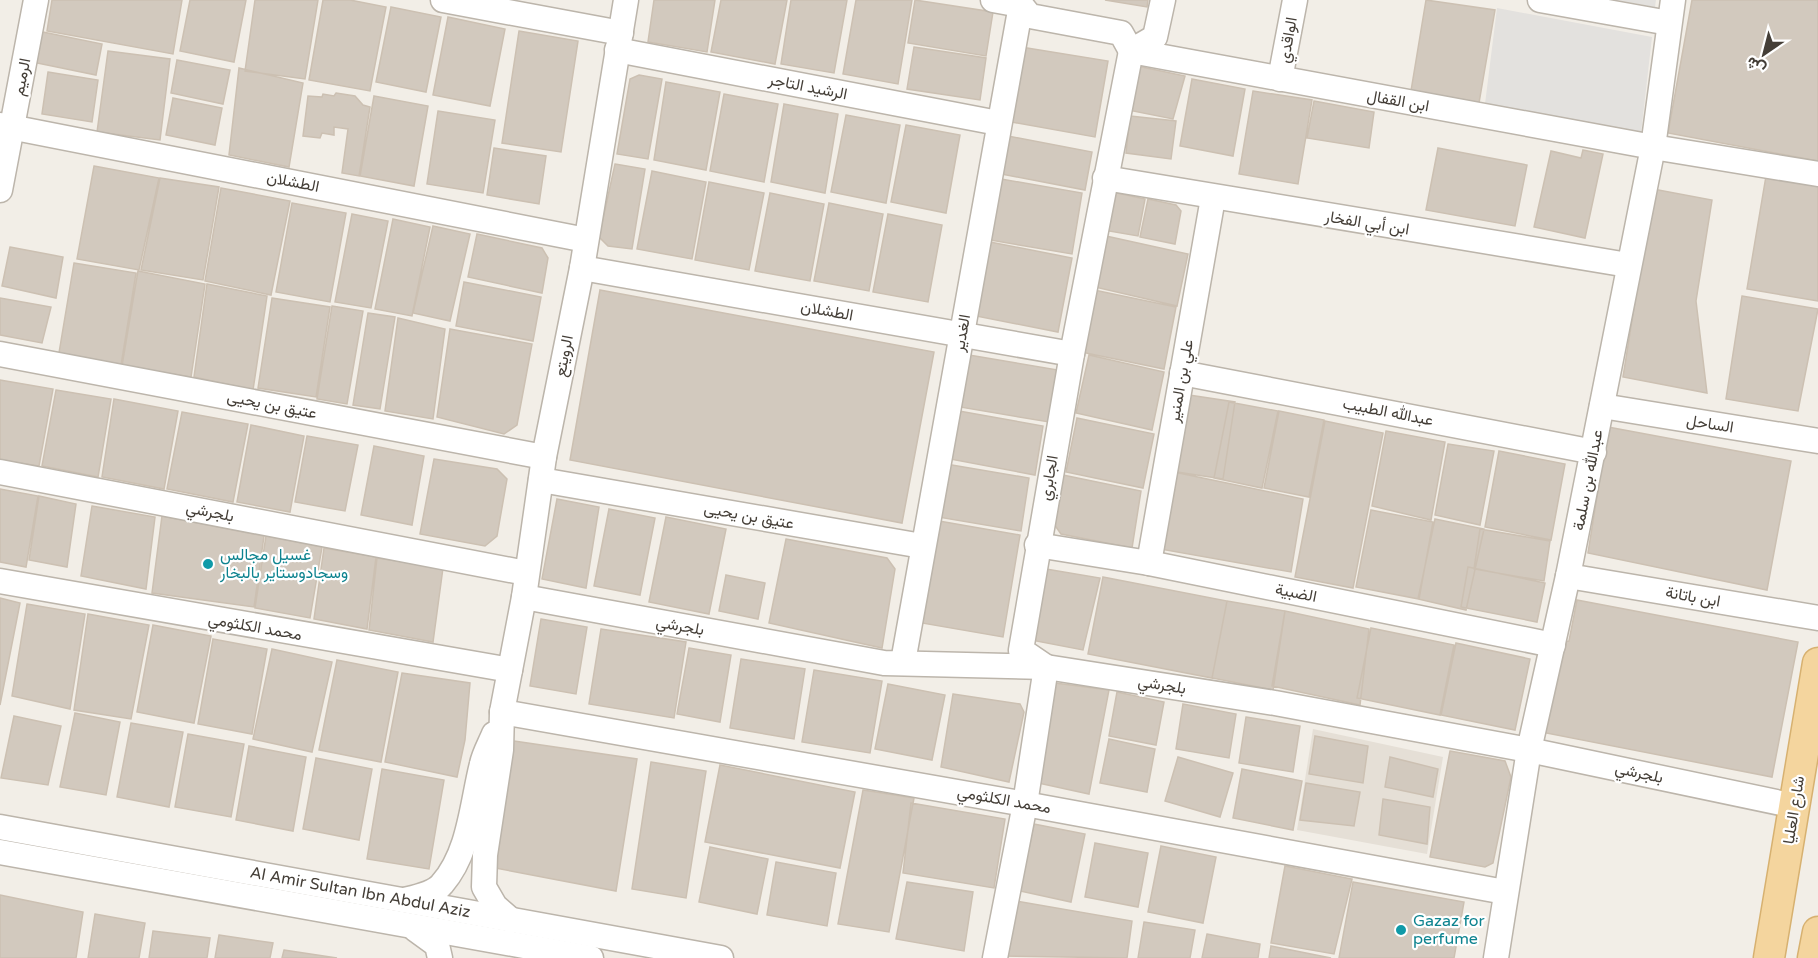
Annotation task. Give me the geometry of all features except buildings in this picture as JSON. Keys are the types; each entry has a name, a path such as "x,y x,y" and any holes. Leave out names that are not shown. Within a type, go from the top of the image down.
{"main road":[{"name":"شارع العليا","path":"1769,958 1818,663"},
{"path":"1813,958 1818,932"}],"street":[{"name":"الرميم","path":"0,190 6,126 36,0"},
{"name":"الرشيد التاجر","path":"443,0 619,42 998,123"},
{"name":"الرويتع","path":"502,712 543,468 582,268 626,0"},
{"path":"993,0 1020,5 1030,16 1121,33 1131,51 1155,37 1163,0"},
{"name":"الواقدي","path":"1281,79 1295,0"},
{"path":"1540,0 1671,12"},
{"name":"الغدير","path":"903,662 1020,5"},
{"name":"عبدالله بن سلمة","path":"1496,958 1529,750 1569,576 1628,265 1653,147 1671,12"},
{"name":"ابن القفال","path":"1131,51 1653,147 1818,174"},
{"name":"الجابري","path":"1046,667 1021,651 1037,545 1072,354 1131,51"},
{"name":"الطشلان","path":"6,126 586,240"},
{"name":"ابن أبي الفخار","path":"1106,178 1213,198 1628,265"},
{"name":"علي بن المنير","path":"1149,563 1213,198"},
{"name":"الطشلان","path":"582,268 1072,354"},
{"name":"عتيق بن يحيى","path":"0,354 922,546"},
{"name":"عبدالله الطبيب","path":"1182,373 1594,452"},
{"name":"الساحل","path":"1602,406 1818,441"},
{"name":"بلجرشي","path":"0,472 884,663 1046,667 1275,703 1529,750 1795,806"},
{"name":"الضبية","path":"1037,545 1149,563 1553,645"},
{"name":"ابن باتانة","path":"1569,576 1818,618"},
{"name":"محمد الكلثومي","path":"0,581 510,670"},
{"path":"996,958 1025,804 1046,667"},
{"path":"401,900 424,895 441,885 453,868 464,841 482,762 502,712"},
{"path":"502,712 501,750 485,855 484,887 495,906 511,920"},
{"name":"محمد الكلثومي","path":"502,712 1025,804 1505,892"},
{"name":"Al Amir Sultan Ibn Abdul Aziz","path":"0,827 722,958"},
{"name":"Al Amir Sultan Ibn Abdul Aziz","path":"0,852 591,958"},
{"path":"411,926 437,945 440,958"},
{"path":"495,958 517,945"}],"shaded area":[{"path":"1617,0 1656,0 1655,7"},
{"path":"1497,8 1652,37 1641,133 1485,104"},
{"path":"1313,729 1443,757 1427,854 1297,830"}],"place":[{"name":"غسيل مجالس وسجادوستاير بالبخار","path":"208,564"},
{"name":"Gazaz for perfume","path":"1401,930"}]}
